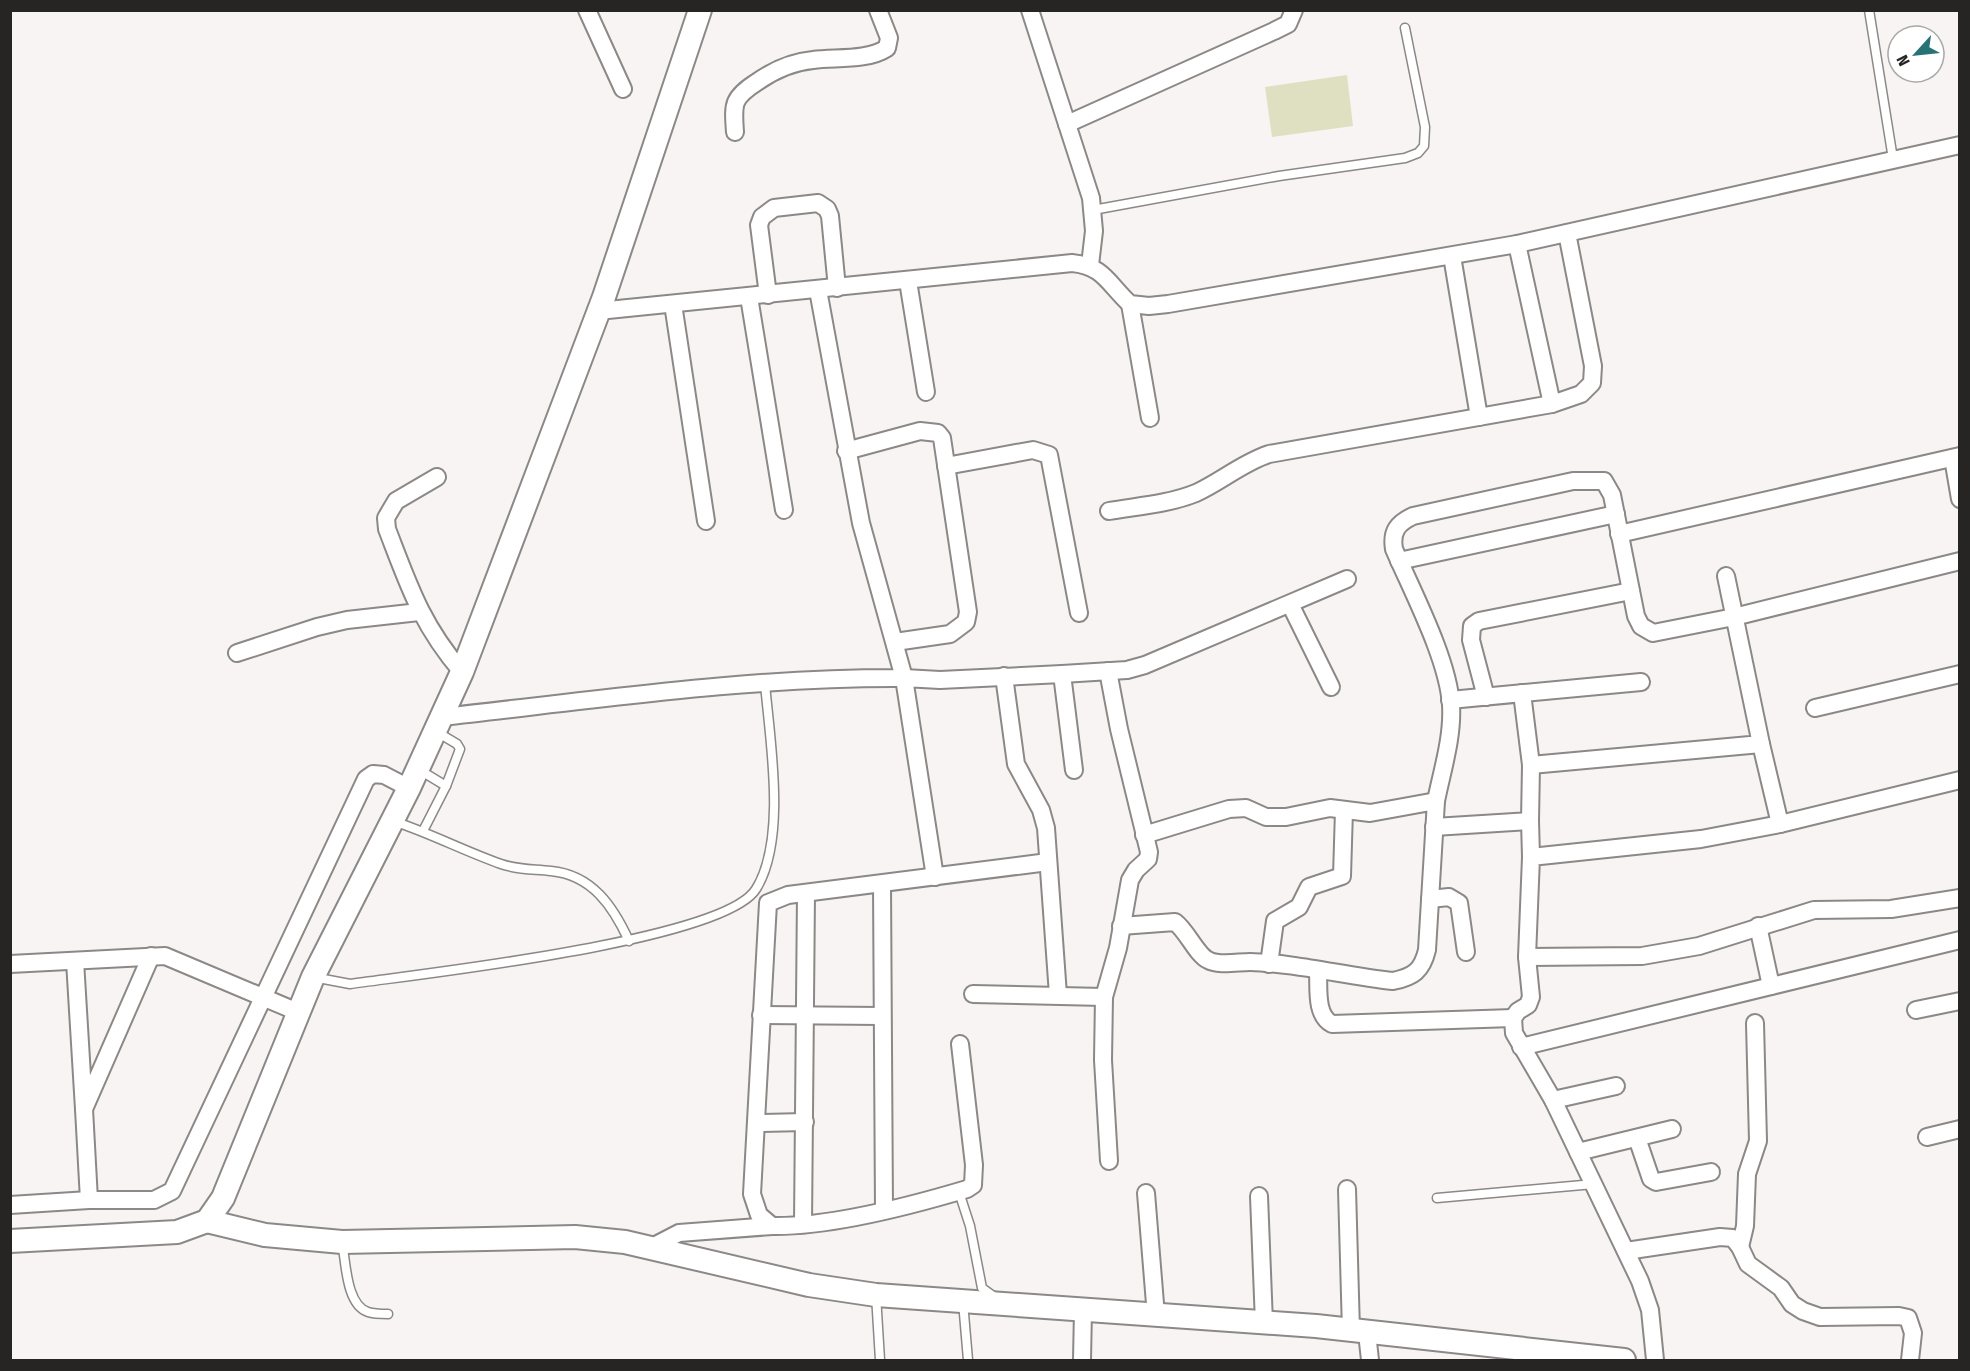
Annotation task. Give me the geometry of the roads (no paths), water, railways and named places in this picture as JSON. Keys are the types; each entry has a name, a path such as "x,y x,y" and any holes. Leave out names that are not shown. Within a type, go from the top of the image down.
{"main road":[{"path":"207,1221 223,1198 313,977 393,821 462,672 598,311 700,10"},
{"path":"10,1241 177,1232 207,1221 265,1235 342,1242 575,1238 650,1248 809,1285 876,1295 1359,1332 1476,1353 1624,1360"}],"street":[{"path":"587,10 623,89"},
{"path":"735,132 733,107 737,97 770,73 801,62 869,55 887,48 889,38 878,10"},
{"path":"1030,10 1093,210 1095,231 1090,265"},
{"path":"1067,124 1288,24 1294,10"},
{"path":"1130,304 1149,306 1168,304 1517,244 1959,145"},
{"path":"768,295 759,225 762,217 774,208 818,203 827,209 830,216 837,288"},
{"path":"1109,511 1177,499 1194,493 1249,460 1269,454 1552,404 1581,394 1592,383 1593,366 1567,232"},
{"path":"1517,244 1552,404"},
{"path":"1452,256 1479,417"},
{"path":"598,311 1072,263 1090,265 1102,274 1130,304 1150,417"},
{"path":"908,281 926,392"},
{"path":"818,290 861,523 904,678 935,877"},
{"path":"749,297 784,510"},
{"path":"673,304 706,521"},
{"path":"846,451 930,430 938,433 942,438 968,612 966,622 950,634 895,642"},
{"path":"946,466 1033,450 1049,455 1079,614"},
{"path":"1619,534 1956,457 1959,498"},
{"path":"437,477 396,501 386,518 387,529 419,612 442,649 462,672"},
{"path":"1121,926 1175,922 1190,936 1208,961 1269,964 1393,981 1407,978 1417,972 1424,963 1427,950 1436,801 1446,753 1450,700 1444,669 1399,561 1392,537 1400,522 1413,516 1573,481 1597,479 1604,481 1616,514 1630,591 1641,626 1653,633 1734,617 1959,561"},
{"path":"1399,561 1616,514"},
{"path":"1726,576 1779,824"},
{"path":"439,724 765,684 869,677 940,680 1127,670 1145,665 1347,579"},
{"path":"1486,697 1471,640 1472,626 1479,621 1630,591"},
{"path":"1290,604 1331,687"},
{"path":"237,653 337,622 419,612"},
{"path":"1108,671 1149,852 1148,860 1136,870 1130,880 1104,997 1103,1060 1109,1161"},
{"path":"1062,674 1074,770"},
{"path":"1815,708 1959,674"},
{"path":"1004,676 1016,764 1044,816 1058,995"},
{"path":"1450,700 1641,682"},
{"path":"1522,693 1531,765 1531,857 1527,957 1531,997 1528,1005 1518,1011 1513,1018 1514,1033 1553,1100 1640,1281 1650,1310 1655,1360"},
{"path":"1531,765 1761,744"},
{"path":"10,1205 89,1200 154,1200 172,1191 264,1000 366,779 373,774 413,779"},
{"path":"1531,857 1701,839 1779,824 1959,780"},
{"path":"1144,835 1228,809 1246,808 1266,817 1286,817 1330,808 1370,813 1436,801"},
{"path":"1269,964 1275,921 1299,907 1309,887 1342,876 1344,810"},
{"path":"1434,828 1530,821"},
{"path":"772,1226 759,1215 754,1206 756,1123 768,903 788,895 882,885 1048,862"},
{"path":"882,885 884,1210"},
{"path":"803,1224 806,893"},
{"path":"1430,899 1449,897 1459,903 1466,952"},
{"path":"1527,957 1642,956 1699,946 1814,909 1891,909 1959,898"},
{"path":"1758,927 1771,986"},
{"path":"1521,1047 1959,940"},
{"path":"84,1109 151,956"},
{"path":"10,964 165,956 264,1000 298,1012"},
{"path":"75,961 89,1200"},
{"path":"1318,971 1321,1012 1325,1020 1332,1024 1513,1018"},
{"path":"973,994 1104,997"},
{"path":"1916,1010 1959,1001"},
{"path":"761,1016 882,1016"},
{"path":"1740,1247 1745,1226 1747,1174 1758,1141 1755,1023"},
{"path":"650,1248 679,1233 803,1224 884,1210 959,1192 973,1185 975,1180 960,1044"},
{"path":"1553,1100 1616,1086"},
{"path":"756,1123 805,1122"},
{"path":"1578,1152 1672,1129"},
{"path":"1927,1137 1959,1129"},
{"path":"1637,1138 1651,1179 1656,1182 1711,1172"},
{"path":"1347,1189 1359,1332 1370,1360"},
{"path":"1146,1193 1156,1316"},
{"path":"1259,1196 1264,1323"},
{"path":"1626,1251 1720,1237 1732,1238 1740,1247 1748,1264 1781,1288 1792,1304 1803,1311 1820,1317 1899,1316 1908,1318 1912,1333 1910,1360"},
{"path":"1082,1360 1083,1310"}],"lane":[{"path":"1869,10 1893,159"},
{"path":"1093,210 1279,176 1405,158 1418,153 1424,146 1425,127 1405,28"},
{"path":"313,977 350,984 607,946 739,905 756,888 768,861 774,801 765,684"},
{"path":"423,831 446,786 460,749 439,724"},
{"path":"413,779 446,786"},
{"path":"393,821 423,831 501,864 524,871 570,875 606,898 629,940"},
{"path":"1437,1198 1594,1184"},
{"path":"959,1192 970,1226 982,1288 1006,1305"},
{"path":"342,1242 353,1299 359,1307 369,1312 388,1314"},
{"path":"876,1295 880,1360"},
{"path":"963,1302 968,1360"}]}
